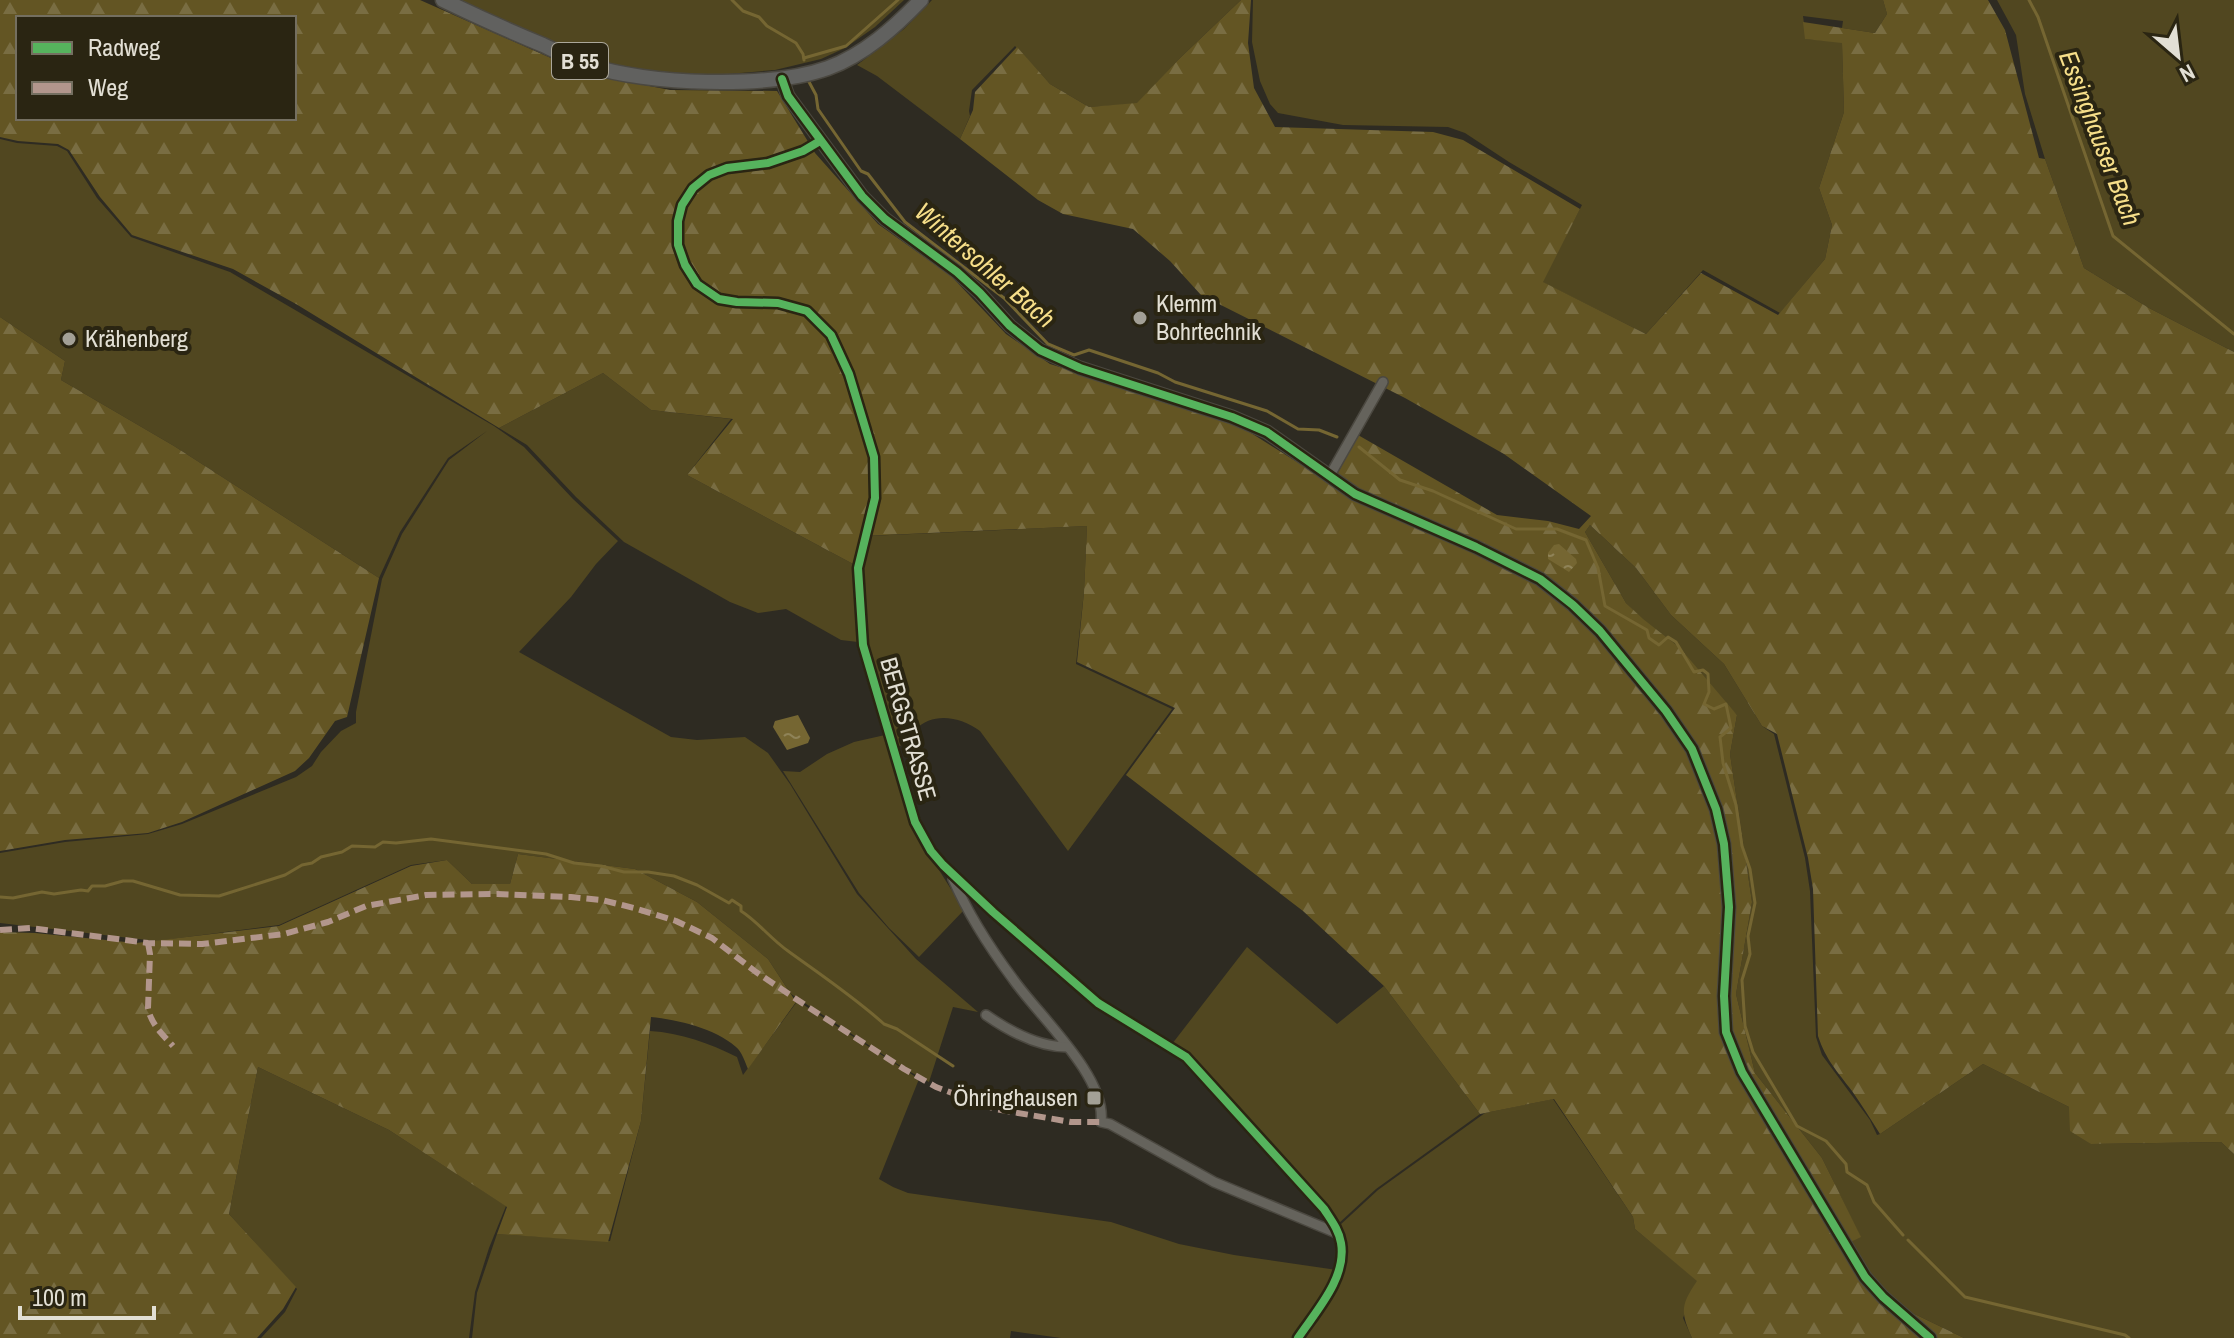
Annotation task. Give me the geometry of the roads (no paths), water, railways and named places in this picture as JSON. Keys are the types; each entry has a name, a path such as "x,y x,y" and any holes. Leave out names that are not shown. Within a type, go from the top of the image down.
{"main road":[{"name":"B 55","path":"443,0 588,65 667,80 782,79 828,68 846,60 882,35 921,0"}],"street":[{"path":"782,79 788,96 862,196 885,219 957,272 1010,326 1040,350 1080,368 1267,432 1355,494 1540,579 1600,631 1666,711 1692,749 1716,809 1724,844 1729,907 1724,996 1726,1032 1742,1072 1865,1277 1930,1338"},
{"name":"BERGSTRASSE","path":"820,141 803,151 768,163 727,168 709,175 693,188 682,205 678,245 685,265 697,284 719,299 778,303 807,311 831,335 849,374 874,457 875,498 858,568 866,661 915,822 931,851 952,876 1098,1003 1186,1057 1324,1209 1339,1234"},
{"path":"1329,477 1383,382"},
{"path":"952,876 991,947 1095,1086 1102,1109 1101,1122 1110,1124 1214,1182 1339,1234 1342,1245 1339,1275 1298,1338"},
{"path":"986,1015 1016,1033 1053,1047 1067,1047"}],"water":[{"path":"1559,544 1576,559 1577,563 1569,572 1548,559 1548,553"},
{"path":"798,715 810,738 808,743 787,750 773,727 775,721"}],"waterway":[{"name":"Wintersohler Bach","path":"732,0 743,11 759,17 767,26 796,43 804,60"},
{"path":"804,58 846,46 898,0"},
{"name":"Essinghauser Bach","path":"2029,0 2038,17 2113,236 2234,334"},
{"name":"Wintersohler Bach","path":"808,80 816,95 818,109 861,171 868,174 905,222 1004,298 1048,344 1074,355 1089,350 1267,411 1298,429 1319,430 1337,437"},
{"name":"Wintersohler Bach","path":"1359,447 1400,480 1433,491 1516,529 1557,529 1586,540 1598,568 1605,606 1647,630 1649,638 1659,645 1668,637 1676,642 1694,672 1703,670 1708,674 1709,692 1704,704 1714,709 1726,704 1731,728 1720,737 1723,763 1736,805 1755,903 1748,936 1750,954 1742,980 1745,1026 1753,1052 1797,1126 1826,1141 1846,1164 1847,1172 1867,1185 1874,1202 1903,1235"},
{"path":"0,897 88,891 92,886 123,881 180,895 219,896 285,875 302,865 352,846 375,847 383,842 431,839 546,854 574,863 624,872 674,876 741,906 741,911 782,946 884,1024 897,1029 953,1066"},
{"name":"Wintersohler Bach","path":"1908,1240 1965,1297 2129,1338"}],"place":[{"name":"Klemm Bohrtechnik","path":"1140,318"},
{"name":"Krähenberg","path":"69,339"},
{"name":"Öhringhausen","path":"1094,1098"}]}
